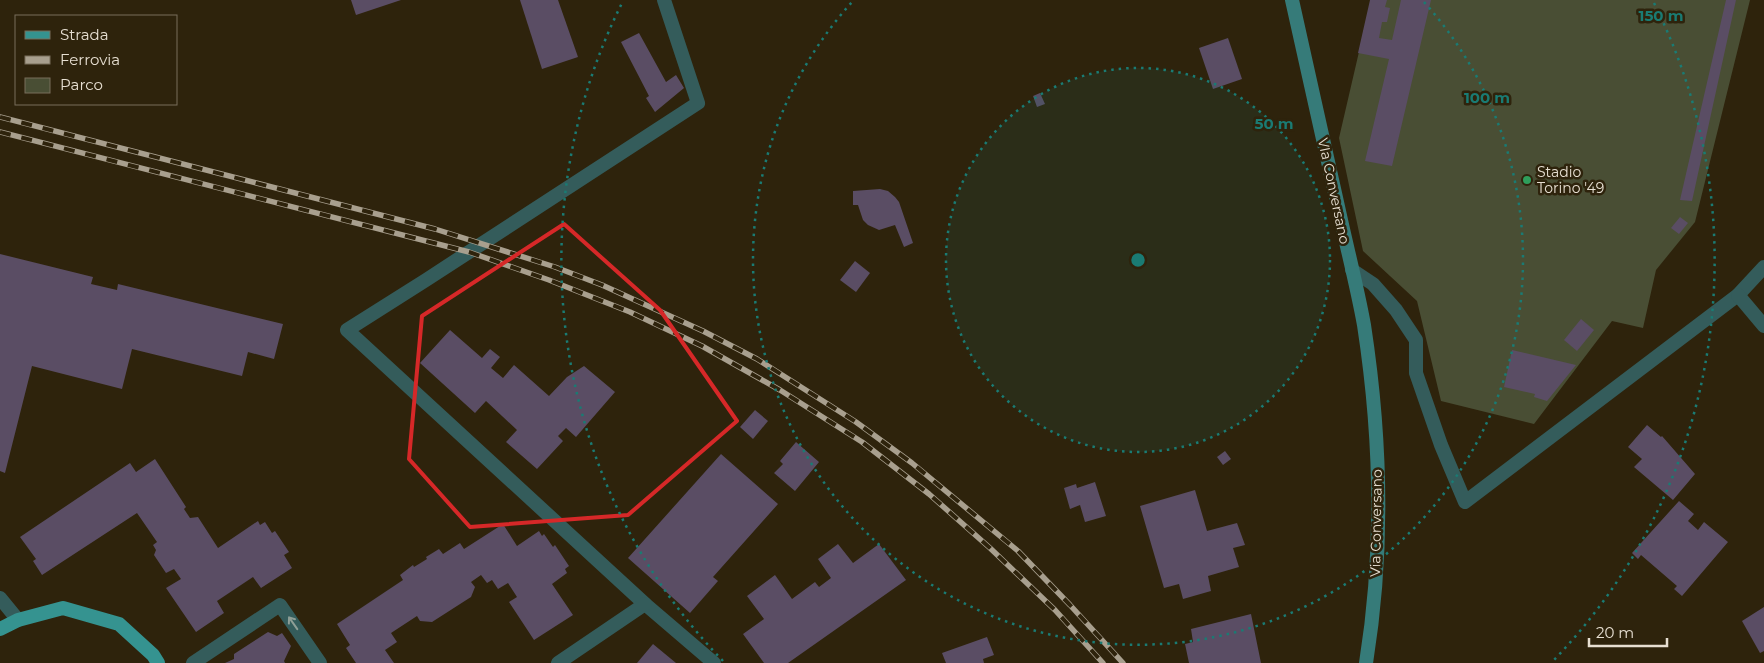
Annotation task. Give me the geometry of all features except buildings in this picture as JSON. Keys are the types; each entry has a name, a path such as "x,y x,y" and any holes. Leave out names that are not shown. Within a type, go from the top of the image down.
{"main road":[{"name":"VIa Conversano","path":"1292,0 1363,323 1371,383"},
{"name":"Via Conversano","path":"1366,663 1378,547 1377,470 1371,383"},
{"path":"0,629 18,620 63,608 119,624 153,655 158,663"}],"street":[{"path":"664,0 698,103 346,330 645,604 714,663"},
{"path":"1352,270 1373,284 1396,310 1416,340 1416,373 1441,445 1465,502 1738,295 1764,267"},
{"path":"1738,295 1764,326"},
{"path":"0,598 18,620"},
{"path":"558,663 645,604"},
{"path":"193,663 280,605 320,663"}],"highlighted area":[{"path":"564,224 660,310 737,421 628,515 470,527 409,459 422,316"}],"green space":[{"name":"Stadio Torino '49","path":"1371,0 1750,0 1695,222 1656,270 1643,328 1612,321 1534,424 1441,401 1417,301 1363,251 1339,138"}],"railway":[{"path":"0,117 435,229 555,267 602,285 703,331 757,359 856,422 912,463 1018,551 1123,663"},
{"path":"0,132 469,252 549,280 630,312 702,346 780,390 862,442 929,494 990,548 1055,610 1103,663"}],"place":[{"name":"Stadio Torino '49","path":"1527,180"}]}
